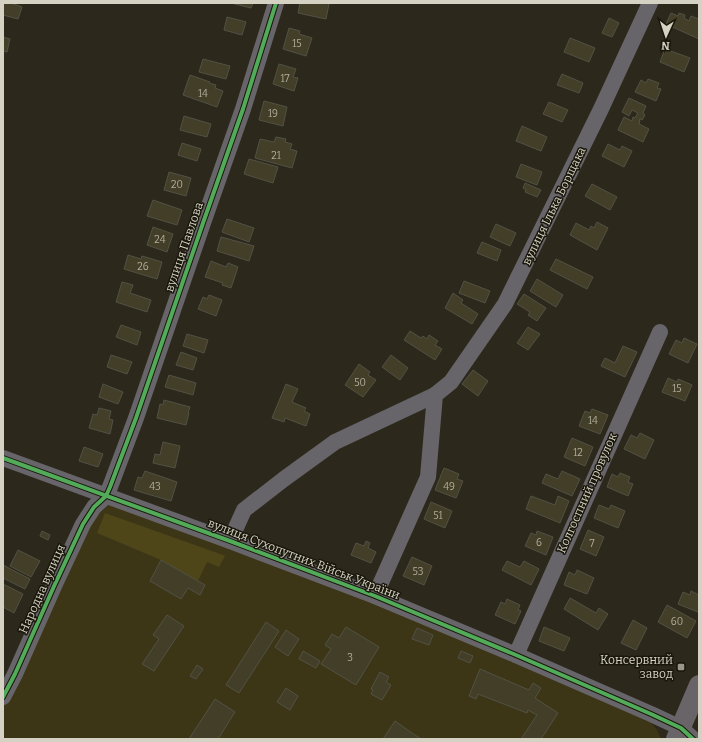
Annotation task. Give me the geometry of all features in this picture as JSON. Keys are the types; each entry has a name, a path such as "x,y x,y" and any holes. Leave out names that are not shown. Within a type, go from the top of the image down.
{"main road":[{"path":"684,735 699,685"}],"street":[{"name":"вулиця Павлова","path":"106,496 136,418 243,109 276,3"},
{"name":"вулиця Ілька Борщака","path":"230,541 244,510 335,442 435,395 451,382 505,304 601,109 650,3"},
{"name":"Колгоспний провулок","path":"516,655 660,332"},
{"path":"374,596 428,477 435,395"},
{"name":"вулиця Сухопутних Військ України","path":"3,458 230,541 374,596 516,655 684,735"},
{"name":"Народна вулиця","path":"3,697 15,674 83,524 94,507 106,496"}],"shaded area":[{"path":"109,504 373,601 643,717 657,730 661,739 3,739 3,703 86,525"},
{"path":"105,513 225,556 219,567 207,562 198,581 161,560 97,533"}],"building":[{"path":"3,3 11,3 22,7 18,19 3,15"},
{"path":"231,3 253,3 251,8"},
{"path":"300,3 329,4 326,19 298,13"},
{"path":"671,13 678,16 679,13 685,15 684,18 689,21 691,16 699,19 699,39 666,24"},
{"path":"227,17 246,22 242,35 224,30"},
{"path":"609,18 619,23 612,37 602,33"},
{"path":"289,28 300,31 299,34 312,38 306,56 283,49"},
{"path":"3,37 10,39 7,52 3,51"},
{"path":"570,38 595,48 589,62 564,52"},
{"path":"665,49 690,58 684,72 660,62"},
{"path":"203,59 230,66 226,79 199,72"},
{"path":"279,64 296,69 293,77 298,78 294,91 273,84"},
{"path":"562,74 583,83 579,93 557,85"},
{"path":"190,75 210,82 209,83 216,85 215,88 223,91 217,107 183,95"},
{"path":"648,79 659,83 657,88 661,89 656,101 635,92 641,80 646,83"},
{"path":"629,98 646,106 643,113 645,115 642,120 639,120 639,124 649,129 643,142 618,130 624,117 632,121 633,117 635,118 638,113 632,110 629,116 622,112"},
{"path":"264,101 287,107 283,126 259,120"},
{"path":"549,102 568,110 562,122 543,114"},
{"path":"184,116 211,124 207,137 180,130"},
{"path":"522,126 547,137 541,151 516,141"},
{"path":"276,137 286,139 285,142 292,144 290,149 297,151 292,168 255,158 260,139 274,142"},
{"path":"182,143 201,149 197,161 178,155"},
{"path":"608,144 620,150 622,146 632,151 624,167 602,156"},
{"path":"249,159 278,167 273,183 244,174"},
{"path":"521,164 542,172 537,185 516,177"},
{"path":"169,172 191,178 186,196 164,190"},
{"path":"525,183 541,190 537,197 525,192 526,190 523,188"},
{"path":"592,184 617,197 610,210 585,196"},
{"path":"153,200 182,210 177,225 147,216"},
{"path":"227,219 254,228 249,242 222,232"},
{"path":"597,222 608,228 597,250 570,235 576,223 589,230 591,226 594,228"},
{"path":"496,224 516,233 510,246 490,237"},
{"path":"153,227 173,234 167,252 147,245"},
{"path":"221,237 254,246 249,261 217,251"},
{"path":"482,242 501,250 497,261 477,253"},
{"path":"128,255 141,259 142,256 162,262 157,279 124,269"},
{"path":"556,259 593,277 587,289 550,270"},
{"path":"211,261 226,267 228,263 238,267 231,288 222,285 223,283 205,277"},
{"path":"537,279 563,295 556,307 530,291"},
{"path":"464,281 490,291 485,303 459,293"},
{"path":"122,282 133,285 130,293 151,300 147,312 116,302"},
{"path":"453,293 463,300 461,303 478,314 472,324 445,308"},
{"path":"524,294 546,308 537,321 528,315 530,312 517,304"},
{"path":"209,295 222,300 216,316 198,309 203,297 207,299"},
{"path":"121,325 141,332 137,345 116,337"},
{"path":"528,327 540,334 528,350 517,343"},
{"path":"410,331 421,338 423,336 427,339 429,335 438,341 435,345 442,349 435,360 404,340"},
{"path":"187,334 208,340 204,353 183,346"},
{"path":"684,338 697,344 688,363 669,354 676,340 682,343"},
{"path":"623,346 637,352 625,377 601,366 605,358 615,363"},
{"path":"181,352 197,358 193,370 176,365"},
{"path":"111,355 132,362 127,374 107,367"},
{"path":"391,355 408,368 400,380 382,367"},
{"path":"359,364 370,372 368,375 376,380 363,397 345,385"},
{"path":"473,370 488,381 478,396 462,384"},
{"path":"169,375 196,383 193,395 165,387"},
{"path":"668,378 677,382 678,379 692,385 685,401 662,392"},
{"path":"103,384 123,392 118,404 99,397"},
{"path":"286,384 298,389 292,402 306,408 304,411 310,414 306,426 285,418 284,422 272,418"},
{"path":"164,400 190,407 186,425 157,418 160,404 163,405"},
{"path":"99,408 111,411 109,419 113,420 110,434 89,428 93,414 97,415"},
{"path":"592,409 608,415 600,434 579,426 585,411 590,413"},
{"path":"640,433 654,440 645,459 624,449 631,435 637,438"},
{"path":"572,438 593,447 585,466 564,457"},
{"path":"163,442 180,446 175,468 153,463 155,454 160,455"},
{"path":"84,447 103,454 98,467 79,461"},
{"path":"444,468 459,474 457,479 463,481 456,498 435,490"},
{"path":"145,471 177,482 171,501 134,490 138,477 142,478"},
{"path":"562,471 580,479 572,496 542,483 546,474 558,479"},
{"path":"620,473 630,477 628,482 633,484 628,496 607,487 612,474 618,477"},
{"path":"531,496 555,505 558,496 569,501 560,523 526,509"},
{"path":"431,502 452,511 445,528 424,519"},
{"path":"599,505 609,509 611,505 625,511 618,528 594,518"},
{"path":"588,530 604,537 596,556 580,549"},
{"path":"42,531 50,535 48,540 40,536"},
{"path":"537,531 553,537 546,555 525,546 531,533 536,535"},
{"path":"366,541 370,543 368,548 376,552 371,563 351,555 356,543 364,546"},
{"path":"18,550 40,561 31,577 10,566"},
{"path":"412,557 432,566 424,585 403,576"},
{"path":"161,560 205,585 200,595 188,588 181,599 150,581"},
{"path":"507,561 520,567 524,561 539,569 531,585 502,570"},
{"path":"3,565 30,579 25,589 3,578"},
{"path":"577,570 594,578 587,594 564,585 569,572 575,575"},
{"path":"3,584 23,594 14,613 3,607"},
{"path":"691,591 699,595 698,612 678,604 683,592 690,595"},
{"path":"570,598 596,613 599,608 608,614 598,630 564,609"},
{"path":"507,599 520,605 518,610 521,611 515,624 495,615 501,602 505,604"},
{"path":"667,605 696,621 687,638 658,622"},
{"path":"167,615 184,626 154,671 142,664 159,639 153,635"},
{"path":"633,620 647,628 636,650 621,643"},
{"path":"266,622 279,631 239,693 226,685"},
{"path":"346,627 379,647 356,685 321,664 331,649 325,645 332,634 339,638"},
{"path":"544,627 570,638 564,651 539,641"},
{"path":"417,628 433,635 429,645 412,639"},
{"path":"286,630 299,639 288,656 275,647"},
{"path":"303,651 320,661 316,668 299,659"},
{"path":"461,651 473,656 470,663 458,658"},
{"path":"197,665 203,669 196,679 190,676"},
{"path":"480,669 529,690 533,683 541,688 535,698 558,713 541,739 521,739 537,715 528,710 527,713 478,694 476,699 469,696"},
{"path":"380,672 389,677 386,682 391,685 382,700 371,694 373,690 371,689"},
{"path":"286,688 298,696 290,710 277,702"},
{"path":"215,699 235,712 218,739 189,739"},
{"path":"395,721 409,731 421,739 383,739"}],"cycle path":[{"path":"3,697 15,674 83,524 94,507 106,496 110,487 136,418 243,109 276,3"},
{"path":"3,458 375,596 651,714 681,728 693,739"}],"place":[{"name":"Консервний завод","path":"681,667"}]}
